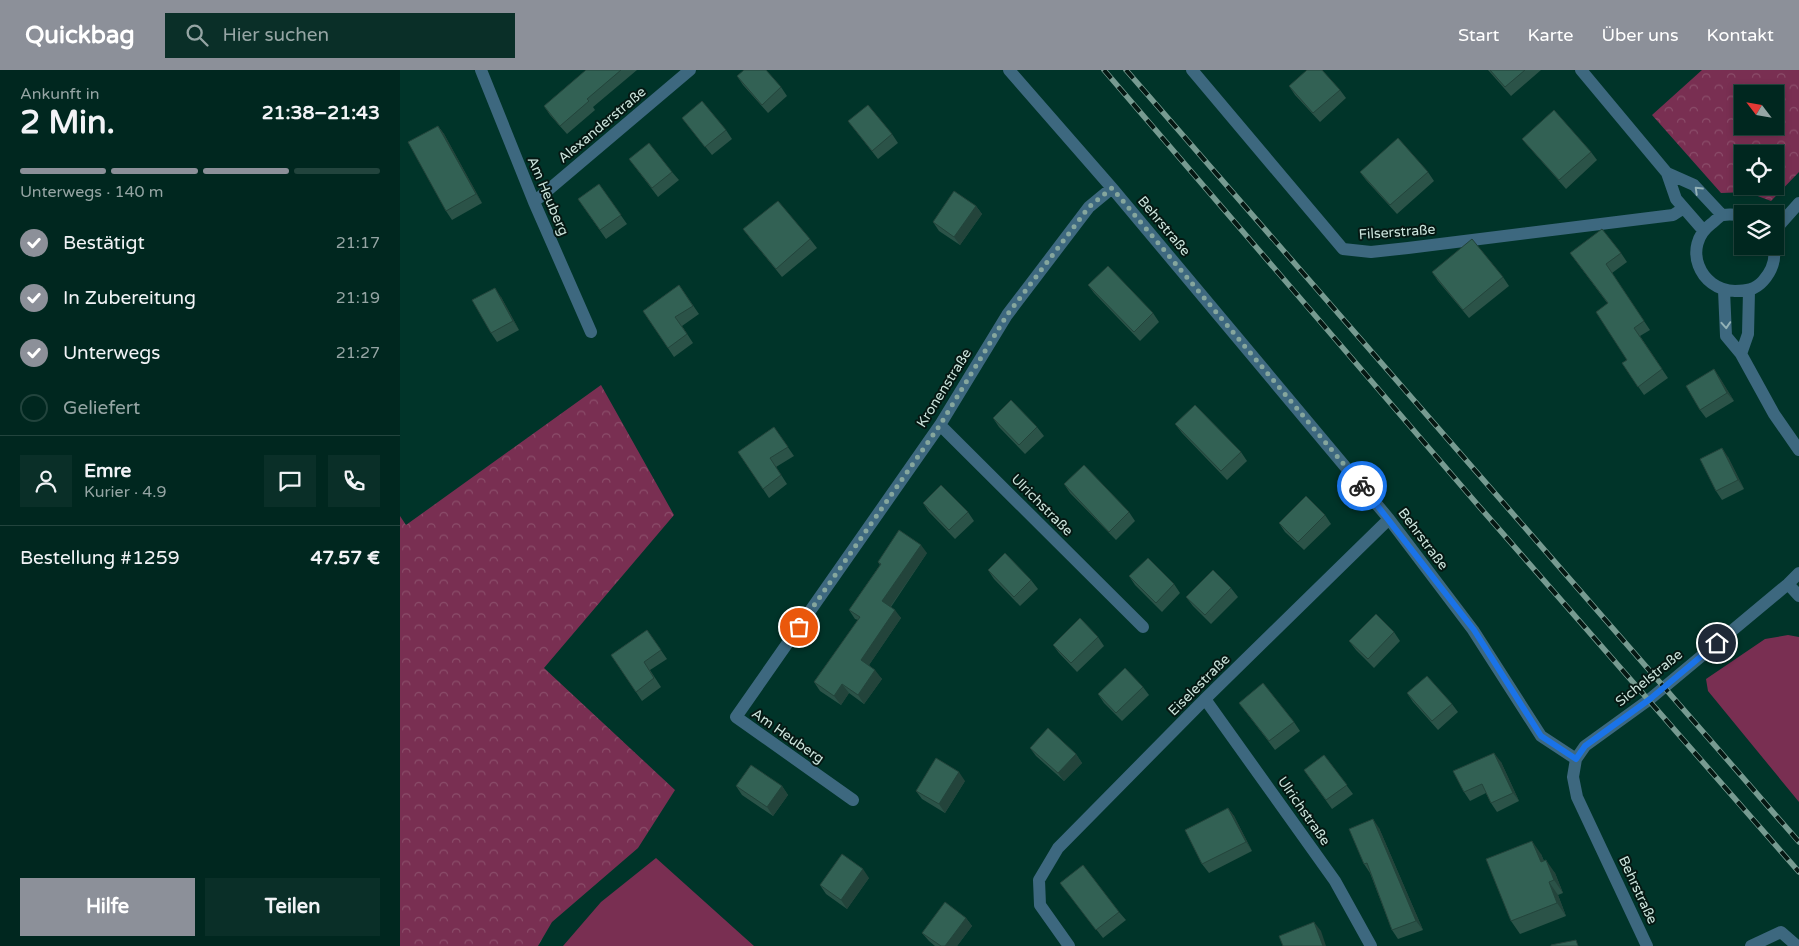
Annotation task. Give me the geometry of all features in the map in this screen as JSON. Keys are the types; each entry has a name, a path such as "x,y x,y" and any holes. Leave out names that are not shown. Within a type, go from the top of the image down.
{"street":[{"name":"Am Heuberg","path":"481,70 534,202 591,332"},
{"name":"Alexanderstraße","path":"534,202 690,70"},
{"name":"Behrstraße","path":"1009,70 1112,188 1389,519 1474,630 1541,736 1576,759 1573,777 1577,797 1647,946"},
{"name":"Filserstraße","path":"1192,70 1343,249 1371,252 1408,248 1673,216 1684,208"},
{"path":"1582,70 1668,173 1676,199 1703,230"},
{"path":"1668,173 1694,185 1722,215"},
{"name":"Kronenstraße","path":"809,612 940,425 1007,315 1089,207 1112,188"},
{"path":"1784,220 1799,203"},
{"path":"1734,215 1722,215 1703,230 1696,256 1701,272 1713,285 1724,290 1749,291 1761,283 1771,270 1774,255"},
{"path":"1724,290 1726,336 1741,354 1774,414 1799,450"},
{"path":"1741,354 1748,334 1749,291"},
{"name":"Ulrichstraße","path":"940,425 1144,626"},
{"name":"Eiselestraße","path":"1070,946 1040,905 1039,880 1058,848 1205,699 1389,519"},
{"name":"Sichelstraße","path":"1576,759 1585,746 1650,699 1799,573"},
{"path":"1788,584 1799,596"},
{"name":"Am Heuberg","path":"809,612 736,717 853,800"},
{"name":"Ulrichstraße","path":"1205,699 1335,881 1371,946"},
{"path":"1751,946 1781,932 1798,946"}],"green space":[{"path":"1702,70 1799,70 1799,172 1784,188 1784,145 1734,145 1734,192 1721,193 1652,115"},
{"path":"1755,195 1777,195 1771,201"},
{"path":"601,385 674,515 544,668 675,790 638,848 552,922 538,946 400,946 400,516 406,525"},
{"path":"1788,635 1799,637 1799,802 1708,691 1706,679 1765,639"},
{"path":"656,858 754,946 563,946 601,902"}],"building":[{"path":"586,70 621,70 587,99 589,101 560,126 544,106"},
{"path":"744,70 766,70 781,87 762,105 737,76"},
{"path":"1307,70 1322,70 1340,90 1313,113 1289,86"},
{"path":"1490,70 1525,70 1505,87"},
{"path":"702,101 726,130 705,147 682,118"},
{"path":"868,105 892,134 872,151 848,121"},
{"path":"1554,110 1591,152 1559,180 1522,139"},
{"path":"438,126 476,194 446,211 408,142"},
{"path":"1398,138 1428,172 1390,205 1360,172"},
{"path":"649,143 672,172 652,188 629,159"},
{"path":"599,184 621,215 600,230 578,199"},
{"path":"954,191 976,206 954,237 933,222"},
{"path":"778,201 810,239 776,269 743,229"},
{"path":"1602,229 1621,253 1606,264 1644,321 1634,328 1662,369 1638,387 1622,363 1627,360 1596,312 1608,303 1570,253"},
{"path":"1472,239 1503,277 1463,310 1432,272"},
{"path":"1108,266 1153,313 1134,332 1088,285"},
{"path":"679,285 693,306 675,317 687,334 668,348 643,311"},
{"path":"495,288 513,321 491,333 472,300"},
{"path":"1714,369 1727,393 1700,410 1686,386"},
{"path":"1011,400 1037,427 1019,445 993,418"},
{"path":"1195,405 1241,452 1221,471 1175,424"},
{"path":"774,427 788,447 770,458 781,475 763,489 738,452"},
{"path":"1722,448 1738,480 1716,491 1700,459"},
{"path":"1084,465 1129,512 1109,532 1064,484"},
{"path":"941,485 968,512 949,530 923,503"},
{"path":"1306,496 1325,515 1298,542 1279,523"},
{"path":"899,530 921,545 882,601 895,610 861,660 875,670 858,695 842,684 834,696 814,682 860,617 849,610 881,564 878,562"},
{"path":"1005,553 1031,580 1014,597 988,570"},
{"path":"1148,558 1174,584 1156,603 1129,576"},
{"path":"1213,570 1231,588 1205,615 1186,597"},
{"path":"1376,614 1394,632 1368,659 1349,641"},
{"path":"1080,618 1098,637 1071,663 1053,645"},
{"path":"647,630 661,650 644,662 654,678 636,692 611,655"},
{"path":"1125,668 1143,687 1116,713 1098,694"},
{"path":"1427,676 1452,704 1432,721 1407,693"},
{"path":"1263,683 1294,722 1269,741 1239,703"},
{"path":"1048,728 1076,754 1058,773 1030,748"},
{"path":"1494,753 1513,793 1491,803 1482,784 1464,792 1453,771"},
{"path":"1324,755 1347,785 1326,800 1304,770"},
{"path":"936,758 959,772 939,804 916,791"},
{"path":"751,765 782,786 767,807 736,786"},
{"path":"1228,808 1246,842 1202,864 1185,830"},
{"path":"1373,819 1416,921 1392,930 1367,863 1364,864 1349,829"},
{"path":"1532,841 1541,862 1546,860 1554,880 1549,882 1557,903 1511,921 1486,859"},
{"path":"842,854 863,869 841,900 820,885"},
{"path":"1083,865 1119,912 1096,930 1060,883"},
{"path":"945,902 966,918 945,946 941,946 922,933"},
{"path":"1314,922 1323,946 1283,946 1279,936"},
{"path":"1576,940 1578,946 1551,946 1551,945"}],"railway":[{"path":"1104,70 1477,504 1799,872"},
{"path":"1126,70 1799,842"}],"way so far":[{"path":"799,627 940,425 1007,315 1089,207 1112,188 1362,486"}],"route":[{"path":"1362,486 1474,630 1541,736 1576,759 1585,746 1650,699 1717,643"}]}
